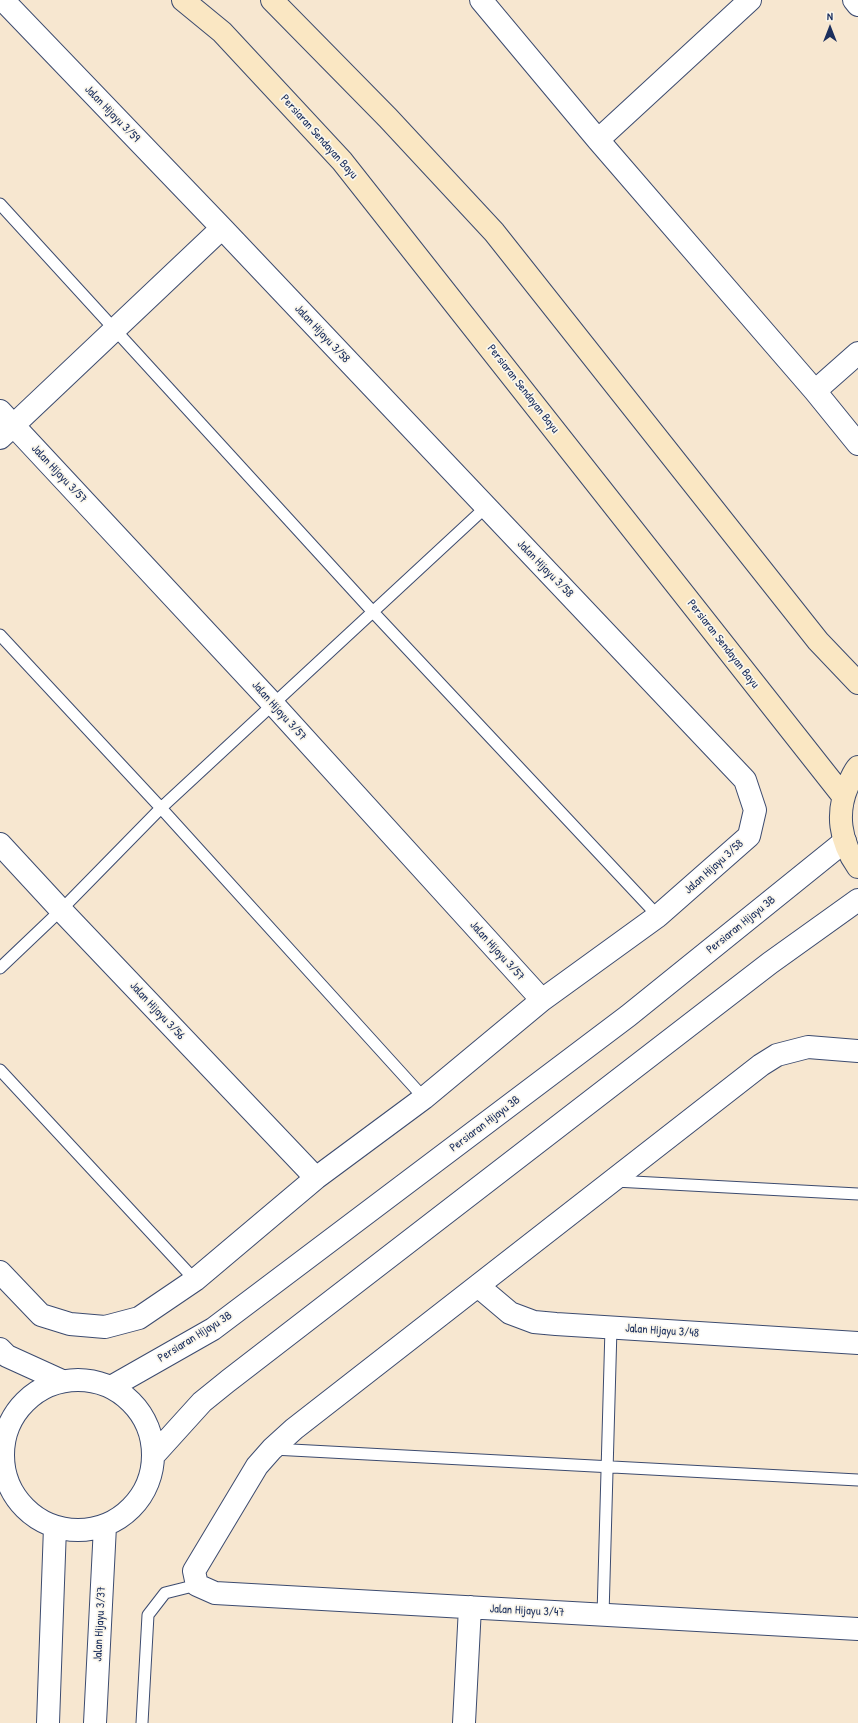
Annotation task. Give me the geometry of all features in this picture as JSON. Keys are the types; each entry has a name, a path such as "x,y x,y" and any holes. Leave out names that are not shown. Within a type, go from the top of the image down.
{"street":[{"name":"Jalan Hijayu 3/59","path":"3,0 222,228"},
{"name":"Persiaran Sendayan Bayu","path":"183,0 222,32 342,161 843,796"},
{"path":"272,0 388,118 494,232 818,641 858,683"},
{"path":"481,0 598,140 815,391 858,444"},
{"path":"598,140 750,0"},
{"path":"854,0 858,5"},
{"path":"5,424 116,329 222,228"},
{"name":"Jalan Hijayu 3/58","path":"0,1272 41,1315 70,1324 105,1327 139,1318 195,1280 316,1178 424,1098 542,1000 658,916 749,836 755,810 745,780 222,228"},
{"path":"815,391 858,353"},
{"name":"Jalan Hijayu 3/57","path":"5,424 273,704 542,1000"},
{"path":"858,767 843,796 840,825 848,854 858,868"},
{"name":"Persiaran Hijayu 3B","path":"111,1387 213,1329 628,1016 845,841"},
{"name":"Jalan Hijayu 3/56","path":"0,844 316,1178"},
{"path":"154,1455 202,1402 228,1381 770,963 858,900"},
{"path":"197,1585 194,1571 257,1466 272,1449 294,1429 761,1065 777,1055 808,1047 858,1052"},
{"name":"Jalan Hijayu 3/48","path":"478,1286 510,1313 534,1322 858,1343"},
{"path":"0,1349 7,1356 62,1381"},
{"path":"87,1380 111,1387 129,1398 143,1415 152,1434 154,1455 151,1478 141,1498 125,1515 105,1526 80,1531 55,1527 33,1516 16,1498 5,1476 1,1450 7,1427 20,1406 39,1390 62,1381 87,1380"},
{"name":"Jalan Hijayu 3/37","path":"95,1723 105,1526"},
{"path":"48,1723 55,1527"},
{"name":"Jalan Hijayu 3/47","path":"197,1585 215,1593 858,1629"},
{"path":"464,1723 470,1607"}],"lane":[{"path":"0,204 116,329 373,612 658,916"},
{"path":"0,968 61,910 161,808 486,507"},
{"path":"0,635 161,808 424,1098"},
{"path":"0,1070 195,1280"},
{"path":"613,1181 858,1194"},
{"path":"603,1615 611,1328"},
{"path":"272,1449 858,1480"},
{"path":"142,1723 148,1615 165,1593 197,1585"}]}
